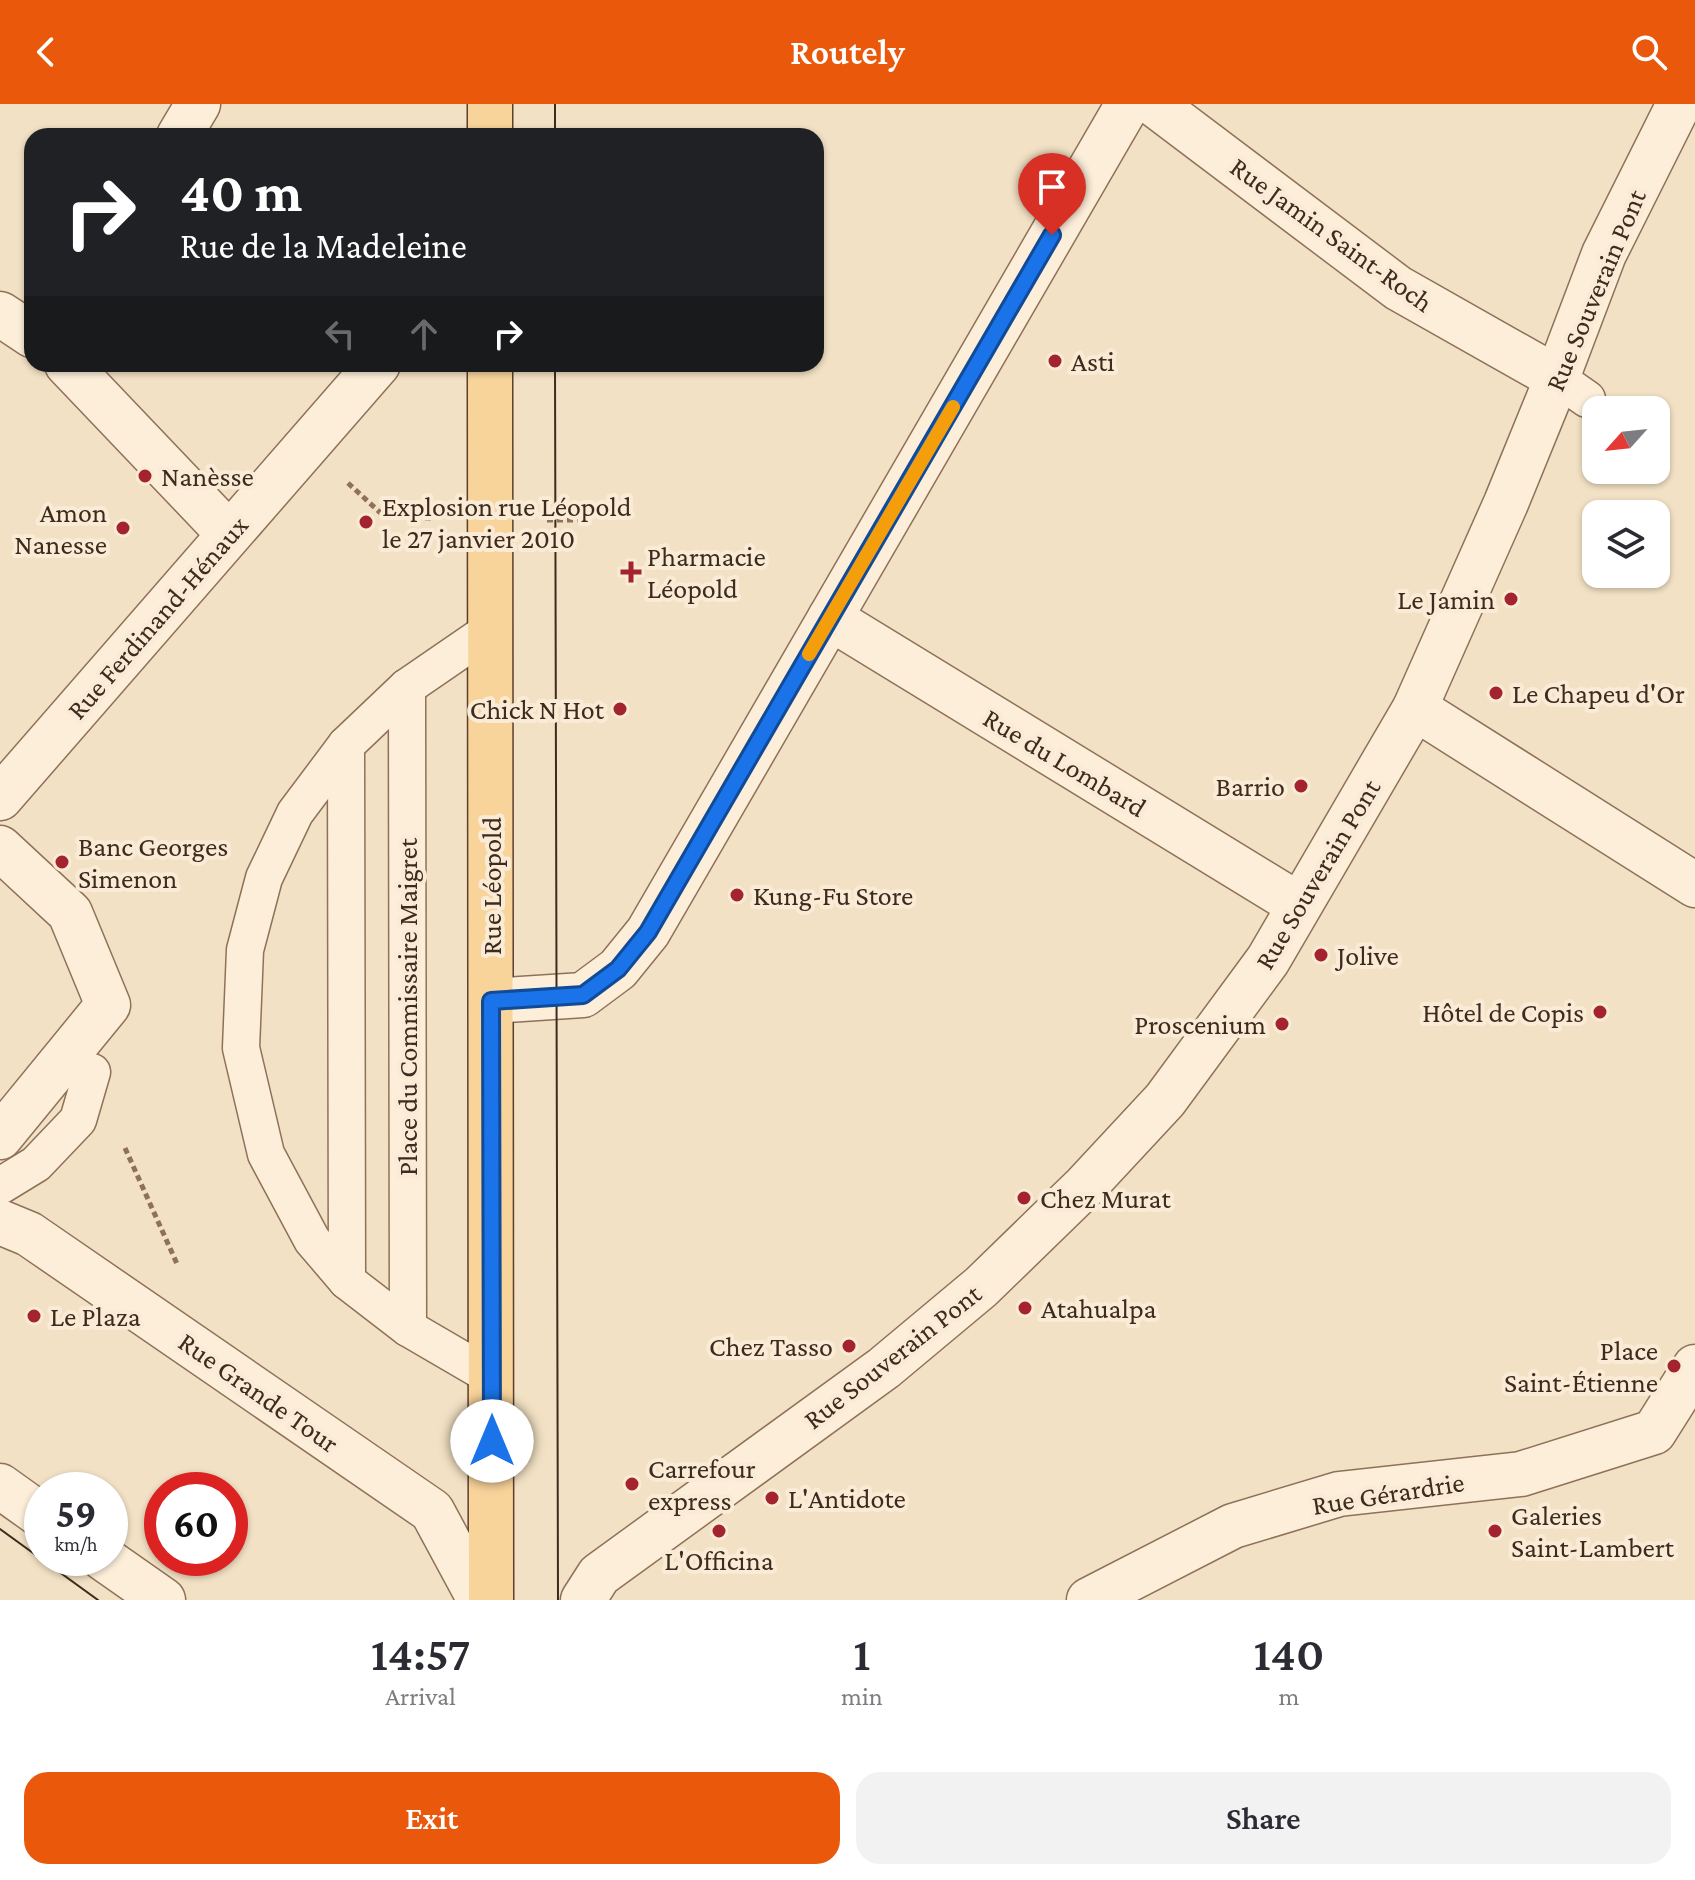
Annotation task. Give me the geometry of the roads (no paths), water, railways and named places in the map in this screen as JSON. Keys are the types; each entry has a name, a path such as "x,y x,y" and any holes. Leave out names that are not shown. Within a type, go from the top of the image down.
{"main road":[{"path":"490,104 490,128"},
{"name":"Rue Léopold","path":"490,372 491,1600"}],"street":[{"path":"184,128 198,104"},
{"path":"491,1001 583,995 618,969 648,932 1128,104"},
{"name":"Rue Jamin Saint-Roch","path":"1154,104 1398,288 1572,389"},
{"name":"Rue Souverain Pont","path":"583,1600 599,1575 884,1368 993,1275 1085,1186 1165,1100 1268,960 1415,708 1506,503 1572,389 1604,254 1679,104"},
{"path":"0,314 24,330"},
{"path":"75,372 229,534"},
{"name":"Rue Ferdinand-Hénaux","path":"2,792 371,372"},
{"name":"Rue du Lombard","path":"830,618 1299,905"},
{"path":"1415,708 1695,885"},
{"path":"0,848 70,913 108,1005 0,1137"},
{"name":"Rue Grande Tour","path":"0,1222 29,1234 432,1511 480,1600"},
{"name":"Rue Gérardrie","path":"1089,1600 1233,1526 1339,1494 1521,1474 1654,1432 1695,1367"},
{"path":"0,1486 24,1503"},
{"path":"128,1576 163,1600"}],"lane":[{"path":"490,630 407,687 346,745 295,813 264,878 245,950 241,1048 266,1154 312,1240 347,1281 408,1328 492,1377"},
{"name":"Place du Commissaire Maigret","path":"407,687 408,1328"},
{"path":"346,745 347,1281"},
{"path":"0,1186 36,1164 78,1120 92,1072"}],"tram line":[{"path":"555,104 555,128"},
{"path":"555,372 558,1600"},
{"path":"0,1529 98,1600"}],"place":[{"name":"Asti","path":"1055,361"},
{"name":"Nanèsse","path":"145,476"},
{"name":"Explosion rue Léopold le 27 janvier 2010","path":"366,522"},
{"name":"Amon Nanesse","path":"123,528"},
{"name":"Pharmacie Léopold","path":"631,572"},
{"name":"Le Jamin","path":"1511,599"},
{"name":"Le Chapeu d'Or","path":"1496,693"},
{"name":"Chick N Hot","path":"620,709"},
{"name":"Barrio","path":"1301,786"},
{"name":"Banc Georges Simenon","path":"62,862"},
{"name":"Kung-Fu Store","path":"737,895"},
{"name":"Jolive","path":"1321,955"},
{"name":"Hôtel de Copis","path":"1600,1012"},
{"name":"Proscenium","path":"1282,1024"},
{"name":"Chez Murat","path":"1024,1198"},
{"name":"Atahualpa","path":"1025,1308"},
{"name":"Le Plaza","path":"34,1316"},
{"name":"Chez Tasso","path":"849,1346"},
{"name":"Place Saint-Étienne","path":"1674,1366"},
{"name":"Carrefour express","path":"632,1484"},
{"name":"L'Antidote","path":"772,1498"},
{"name":"L'Officina","path":"719,1531"},
{"name":"Galeries Saint-Lambert","path":"1495,1531"}]}
